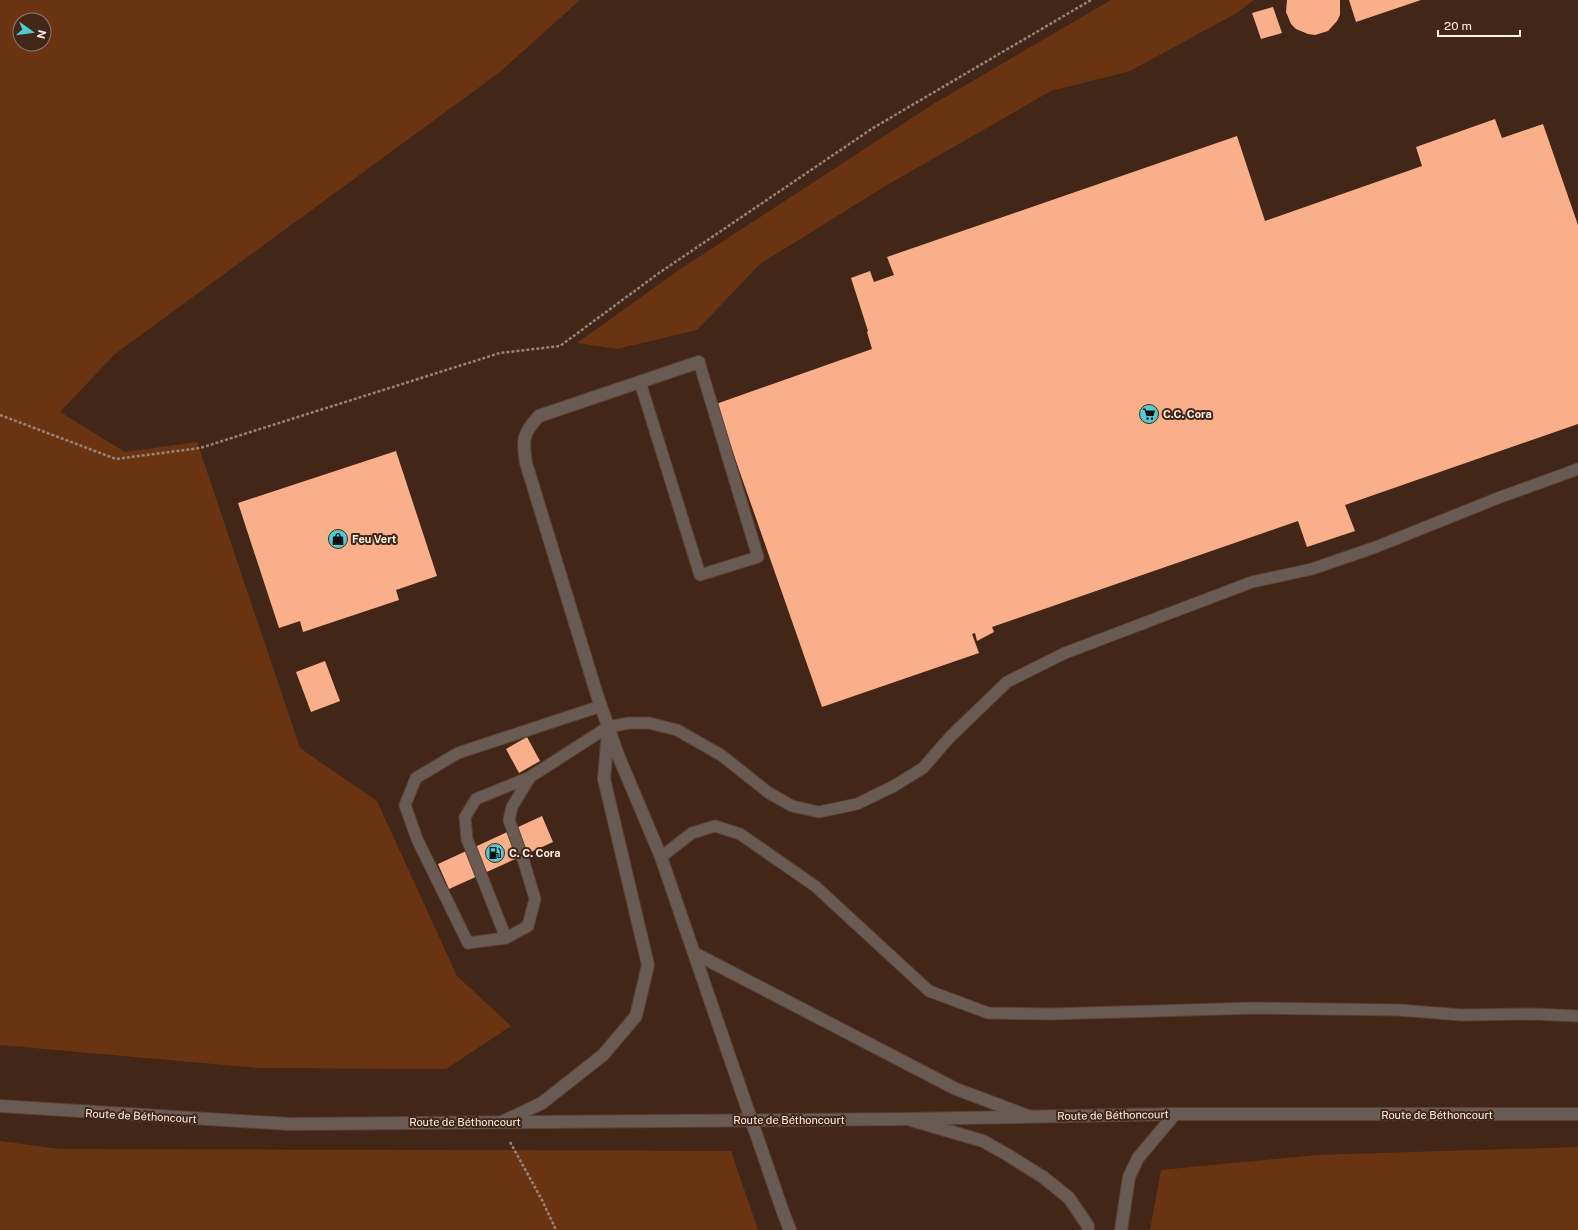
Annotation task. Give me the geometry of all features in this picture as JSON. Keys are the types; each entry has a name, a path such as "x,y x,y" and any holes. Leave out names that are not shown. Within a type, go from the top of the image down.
{"street":[{"path":"699,362 539,416 529,427 523,442 526,463 608,727 661,857 790,1230"},
{"path":"502,1122 542,1103 603,1055 636,1016 648,965 604,779 608,727"},
{"path":"694,953 956,1089 1028,1116"},
{"name":"Route de Béthoncourt","path":"0,1106 290,1124 908,1119 1175,1114 1578,1114"},
{"path":"1121,1230 1129,1177 1138,1158 1175,1114"},
{"path":"908,1119 983,1141 1006,1154 1042,1177 1069,1198 1088,1226 1088,1230"}],"lane":[{"path":"640,382 700,575 758,557 699,362"},
{"path":"506,938 467,839 465,817 476,800 530,777 608,727 629,723 649,723 677,730 721,755 769,793 792,806 819,812 857,804 894,786 923,768 950,737 1007,682 1065,653 1252,582 1312,569 1376,547 1471,508 1578,469"},
{"path":"530,777 512,808 509,820 535,899 528,926 506,938 468,943 417,839 405,805 416,778 458,753 601,706"},
{"path":"661,857 692,833 716,826 740,834 815,886 929,991 988,1012 1052,1014 1256,1008 1399,1010 1462,1015 1534,1014 1578,1016"}],"path":[{"path":"0,415 116,459 200,448 500,353 560,346 659,273 873,128 1091,0"},
{"path":"510,1141 542,1200 556,1230"}],"shaded area":[{"path":"0,0 580,0 500,72 115,354 60,412 125,452 197,442 300,748 377,801 457,976 511,1026 446,1069 258,1068 0,1045"},
{"path":"1111,0 1254,0 1235,14 1130,71 1051,91 887,185 760,264 697,330 617,349 577,343 679,270 935,103"},
{"path":"0,1141 60,1149 731,1151 758,1230 0,1230"},
{"path":"1578,1147 1578,1230 1150,1230 1161,1170 1316,1155"}],"building":[{"path":"1287,0 1340,0 1340,15 1328,31 1315,35 1308,34 1296,29 1291,24 1286,12"},
{"path":"1349,0 1421,0 1356,22"},
{"path":"1273,7 1282,33 1261,39 1252,13"},
{"name":"C.C. Cora","path":"1495,119 1502,138 1543,124 1578,225 1578,424 1345,505 1355,531 1307,547 1298,521 992,627 994,632 977,641 975,633 972,634 979,653 822,707 716,404 872,349 868,331 851,278 870,271 874,282 894,275 887,257 1237,136 1265,221 1422,166 1416,147"},
{"name":"Feu Vert","path":"396,451 437,576 396,590 399,600 303,632 300,621 279,628 238,503"},
{"path":"325,661 340,701 311,712 296,672"},
{"path":"527,737 540,761 519,773 506,749"},
{"name":"C. C. Cora","path":"542,816 553,842 449,889 438,864"}],"place":[{"name":"C.C. Cora","path":"1149,414"},
{"name":"Feu Vert","path":"338,539"},
{"name":"C. C. Cora","path":"495,853"}]}
